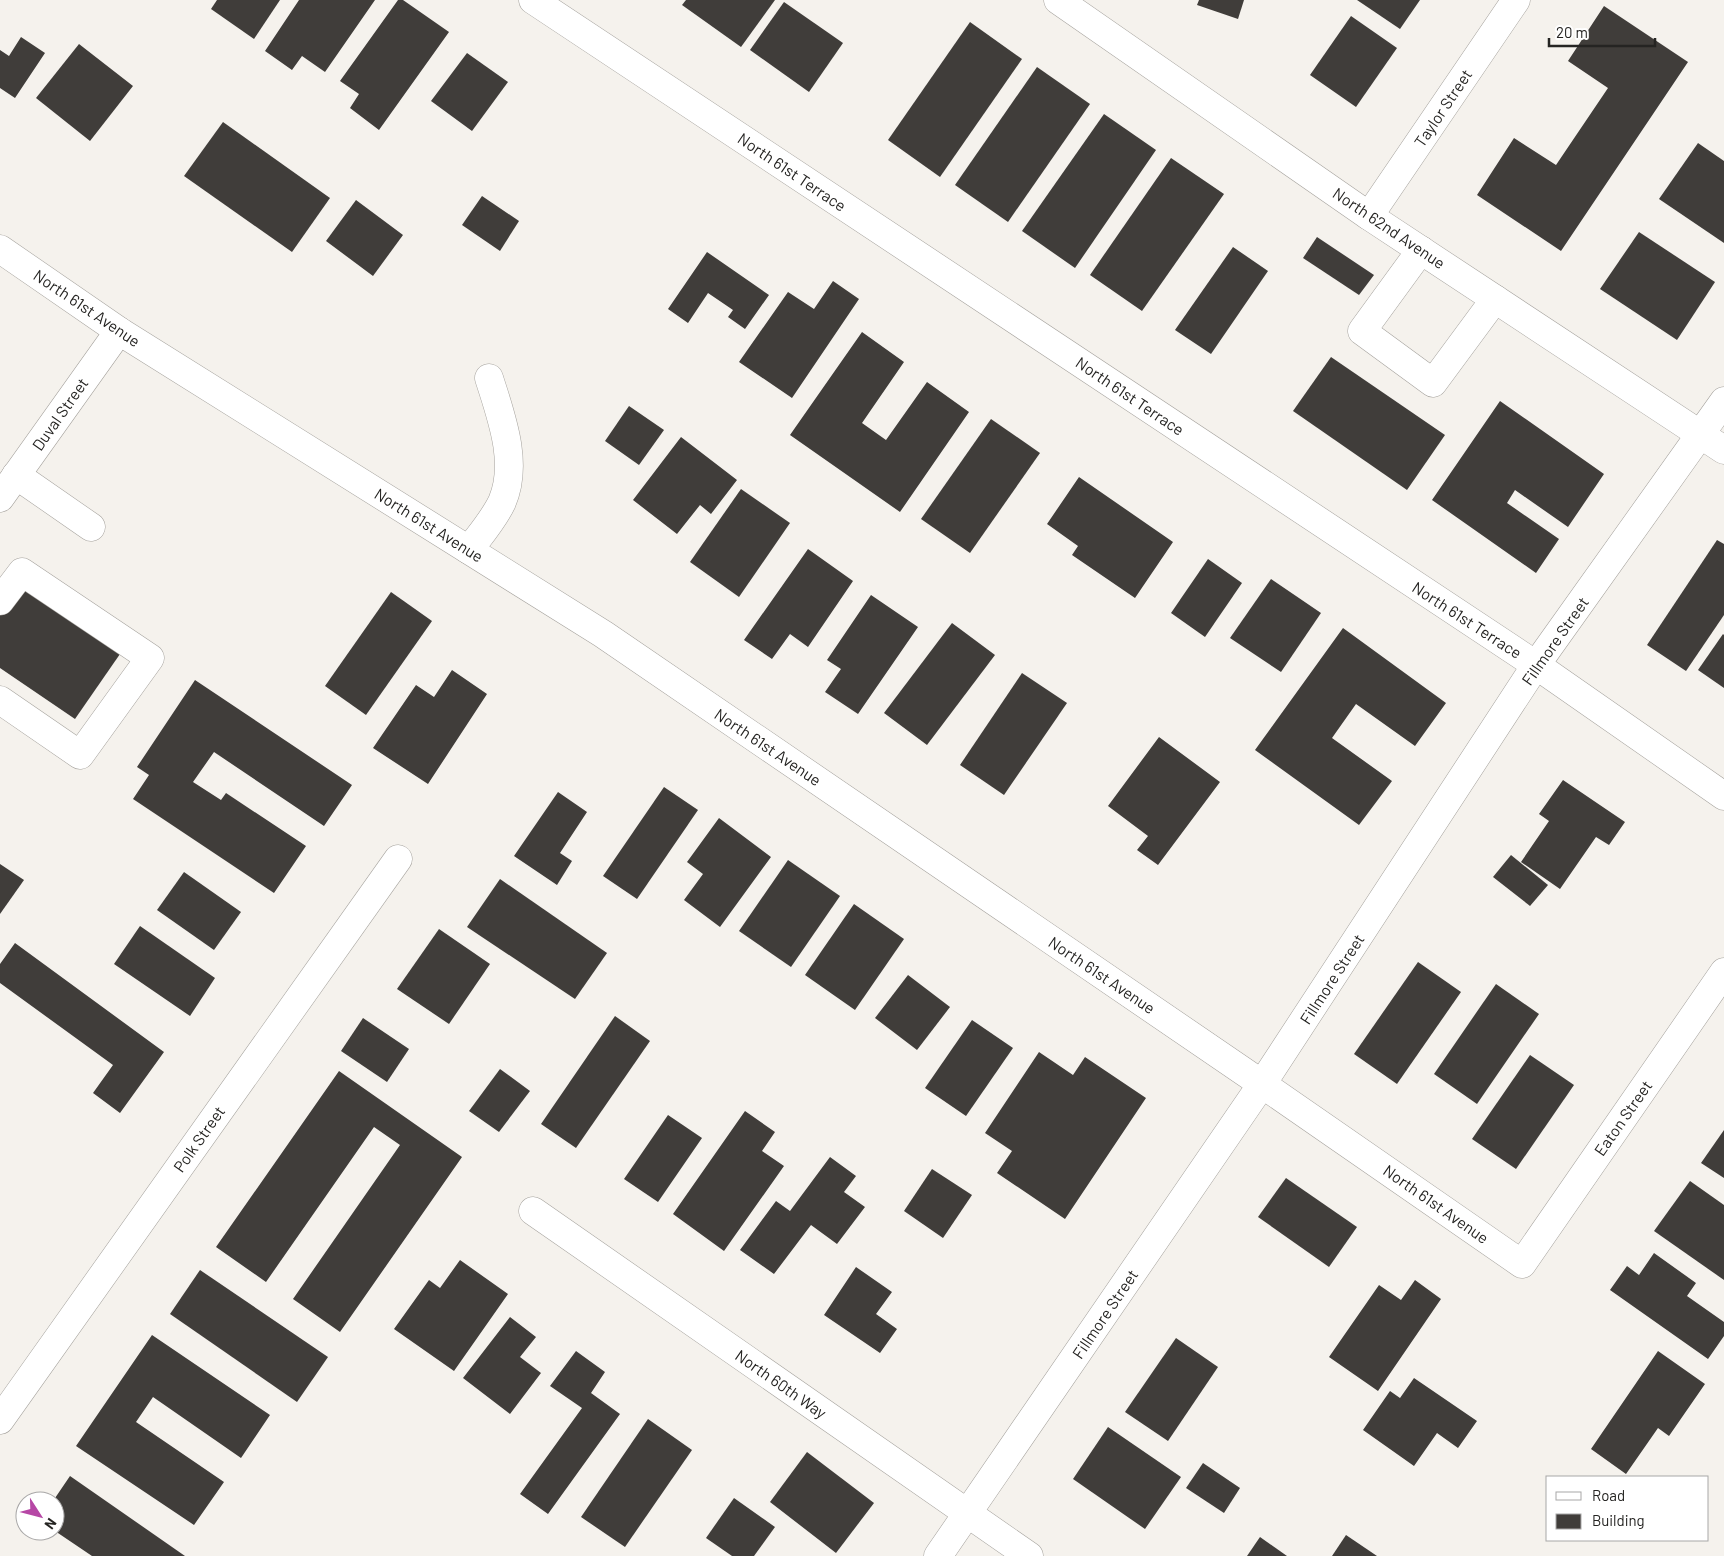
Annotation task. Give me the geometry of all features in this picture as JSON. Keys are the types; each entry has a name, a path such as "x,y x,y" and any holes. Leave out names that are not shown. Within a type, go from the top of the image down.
{"street":[{"name":"North 61st Terrace","path":"533,0 1536,666 1724,796"},
{"name":"North 62nd Avenue","path":"1058,0 1369,216 1724,450"},
{"name":"Taylor Street","path":"1369,216 1516,0"},
{"name":"North 61st Avenue","path":"0,249 119,331 603,634 1522,1264"},
{"path":"1421,250 1362,331 1433,383 1495,299"},
{"name":"Duval Street","path":"0,498 119,331"},
{"path":"469,550 502,502 510,476 505,428 489,378"},
{"name":"Fillmore Street","path":"938,1556 1262,1084 1536,666 1724,400"},
{"path":"16,475 91,527"},
{"path":"0,601 22,572 150,658 80,755 0,700"},
{"name":"Polk Street","path":"0,1420 398,859"},
{"name":"Eaton Street","path":"1522,1264 1724,972"},
{"name":"North 60th Way","path":"533,1211 1029,1556"}],"building":[{"path":"217,0 280,0 254,39 211,9"},
{"path":"299,0 375,0 325,72 302,56 292,70 265,51"},
{"path":"398,0 403,0 449,32 379,130 350,108 359,94 340,81"},
{"path":"686,0 775,0 741,47 682,5"},
{"path":"1199,0 1244,0 1238,19 1197,5"},
{"path":"1357,0 1420,0 1400,29"},
{"path":"784,2 843,43 809,92 750,50"},
{"path":"1604,6 1688,62 1561,251 1477,195 1514,138 1556,165 1608,88 1568,61"},
{"path":"1351,16 1397,48 1356,107 1310,75"},
{"path":"970,22 1022,59 940,177 888,140"},
{"path":"21,37 45,53 15,98 0,88 0,50 9,56"},
{"path":"79,44 133,86 90,141 36,98"},
{"path":"467,53 508,82 472,131 431,101"},
{"path":"1037,67 1090,104 1008,222 955,185"},
{"path":"1104,114 1156,150 1075,268 1022,231"},
{"path":"223,122 330,198 292,252 184,176"},
{"path":"1698,143 1724,161 1724,243 1659,199"},
{"path":"1171,158 1224,194 1142,311 1090,275"},
{"path":"482,196 519,221 500,251 462,225"},
{"path":"356,200 403,235 373,276 326,241"},
{"path":"1639,232 1715,282 1677,340 1600,289"},
{"path":"1317,237 1374,275 1359,295 1303,258"},
{"path":"1233,247 1268,271 1211,354 1175,330"},
{"path":"707,252 769,295 745,329 728,317 733,310 708,293 688,323 668,309"},
{"path":"833,281 859,299 792,398 739,362 788,292 814,309"},
{"path":"862,332 904,362 862,423 886,440 927,382 969,412 900,512 790,435"},
{"path":"1331,357 1445,435 1407,490 1293,411"},
{"path":"1500,401 1604,474 1568,527 1515,490 1507,503 1559,539 1536,573 1432,500"},
{"path":"629,406 664,430 639,465 605,441"},
{"path":"991,419 1040,453 970,553 921,519"},
{"path":"681,437 737,480 711,514 700,505 677,534 633,500"},
{"path":"1079,477 1173,542 1135,598 1072,555 1078,546 1047,524"},
{"path":"741,489 790,523 739,597 690,562"},
{"path":"1717,540 1724,544 1724,615 1686,671 1647,645"},
{"path":"808,549 853,581 808,647 790,634 772,659 744,640"},
{"path":"1208,559 1242,583 1205,637 1171,613"},
{"path":"1271,579 1321,613 1281,672 1230,638"},
{"path":"16,582 120,654 75,719 0,668 0,606"},
{"path":"391,592 432,621 366,715 325,686"},
{"path":"871,595 918,627 858,714 825,692 841,669 827,660"},
{"path":"952,623 995,655 927,745 884,713"},
{"path":"1343,628 1446,703 1415,746 1356,704 1332,738 1392,781 1359,825 1255,750"},
{"path":"1724,635 1724,688 1698,670"},
{"path":"452,670 487,694 428,784 373,748 416,685 434,697"},
{"path":"1022,673 1067,703 1004,795 960,765"},
{"path":"195,680 352,785 324,826 214,752 193,782 221,800 226,793 306,846 274,893 133,799 149,775 137,767"},
{"path":"1159,737 1220,782 1158,865 1137,850 1148,836 1108,806"},
{"path":"1563,780 1625,822 1609,845 1596,837 1560,889 1521,862 1549,821 1539,814"},
{"path":"664,787 698,810 637,899 603,876"},
{"path":"558,792 587,812 560,853 572,861 557,885 514,856"},
{"path":"719,818 771,857 720,927 684,900 703,874 687,862"},
{"path":"1511,855 1548,885 1530,906 1493,877"},
{"path":"788,860 840,896 791,967 739,931"},
{"path":"0,864 24,880 0,914"},
{"path":"184,872 241,912 214,950 157,910"},
{"path":"500,879 607,953 575,999 467,927"},
{"path":"854,904 904,939 855,1010 805,975"},
{"path":"140,926 215,978 190,1016 114,964"},
{"path":"439,929 490,964 449,1024 397,989"},
{"path":"15,943 164,1052 120,1113 93,1093 113,1065 0,983 0,964"},
{"path":"1418,962 1461,992 1397,1084 1354,1054"},
{"path":"908,975 950,1007 917,1050 875,1018"},
{"path":"1496,984 1539,1014 1477,1104 1434,1074"},
{"path":"615,1016 650,1041 576,1148 541,1124"},
{"path":"363,1018 409,1049 387,1082 341,1051"},
{"path":"972,1020 1013,1048 966,1116 925,1088"},
{"path":"1039,1052 1073,1075 1085,1057 1146,1098 1065,1219 997,1173 1012,1151 985,1133"},
{"path":"1530,1055 1574,1085 1516,1169 1472,1139"},
{"path":"500,1069 530,1091 499,1132 469,1111"},
{"path":"339,1071 462,1157 340,1332 293,1299 400,1145 374,1127 266,1282 216,1247"},
{"path":"745,1111 775,1132 762,1151 784,1166 724,1251 673,1214"},
{"path":"668,1115 702,1138 658,1202 624,1179"},
{"path":"1724,1130 1724,1178 1701,1163"},
{"path":"830,1157 856,1176 844,1192 865,1207 837,1244 811,1225 774,1274 740,1250 776,1201 790,1211"},
{"path":"932,1169 972,1195 943,1238 904,1211"},
{"path":"1286,1178 1357,1227 1329,1267 1258,1217"},
{"path":"1690,1181 1724,1205 1724,1280 1654,1231"},
{"path":"1654,1253 1696,1283 1687,1296 1724,1322 1724,1336 1708,1359 1610,1290 1627,1266 1639,1275"},
{"path":"460,1260 508,1294 454,1371 394,1329 429,1280 440,1288"},
{"path":"856,1267 892,1292 876,1314 897,1329 880,1353 824,1315"},
{"path":"200,1270 328,1357 297,1402 170,1314"},
{"path":"1415,1280 1441,1299 1378,1391 1329,1357 1379,1285 1401,1300"},
{"path":"510,1317 536,1337 520,1357 541,1373 510,1414 463,1378"},
{"path":"152,1335 270,1415 241,1458 153,1397 136,1422 224,1482 194,1525 76,1446"},
{"path":"1176,1338 1218,1367 1168,1441 1125,1412"},
{"path":"576,1351 605,1372 591,1393 620,1414 548,1514 520,1494 582,1408 550,1386"},
{"path":"1658,1351 1705,1384 1669,1436 1658,1428 1626,1474 1591,1449"},
{"path":"1414,1378 1477,1421 1458,1448 1437,1433 1414,1466 1363,1430 1390,1391 1400,1398"},
{"path":"648,1419 692,1450 625,1547 581,1517"},
{"path":"1108,1427 1181,1477 1145,1529 1073,1479"},
{"path":"807,1452 874,1503 836,1553 770,1502"},
{"path":"1203,1463 1240,1488 1224,1513 1186,1488"},
{"path":"70,1476 185,1556 92,1556 65,1538 65,1491 60,1491"},
{"path":"734,1498 775,1527 754,1556 732,1556 706,1538"},
{"path":"1346,1535 1377,1556 1332,1556"},
{"path":"1260,1537 1287,1556 1247,1556"}]}
